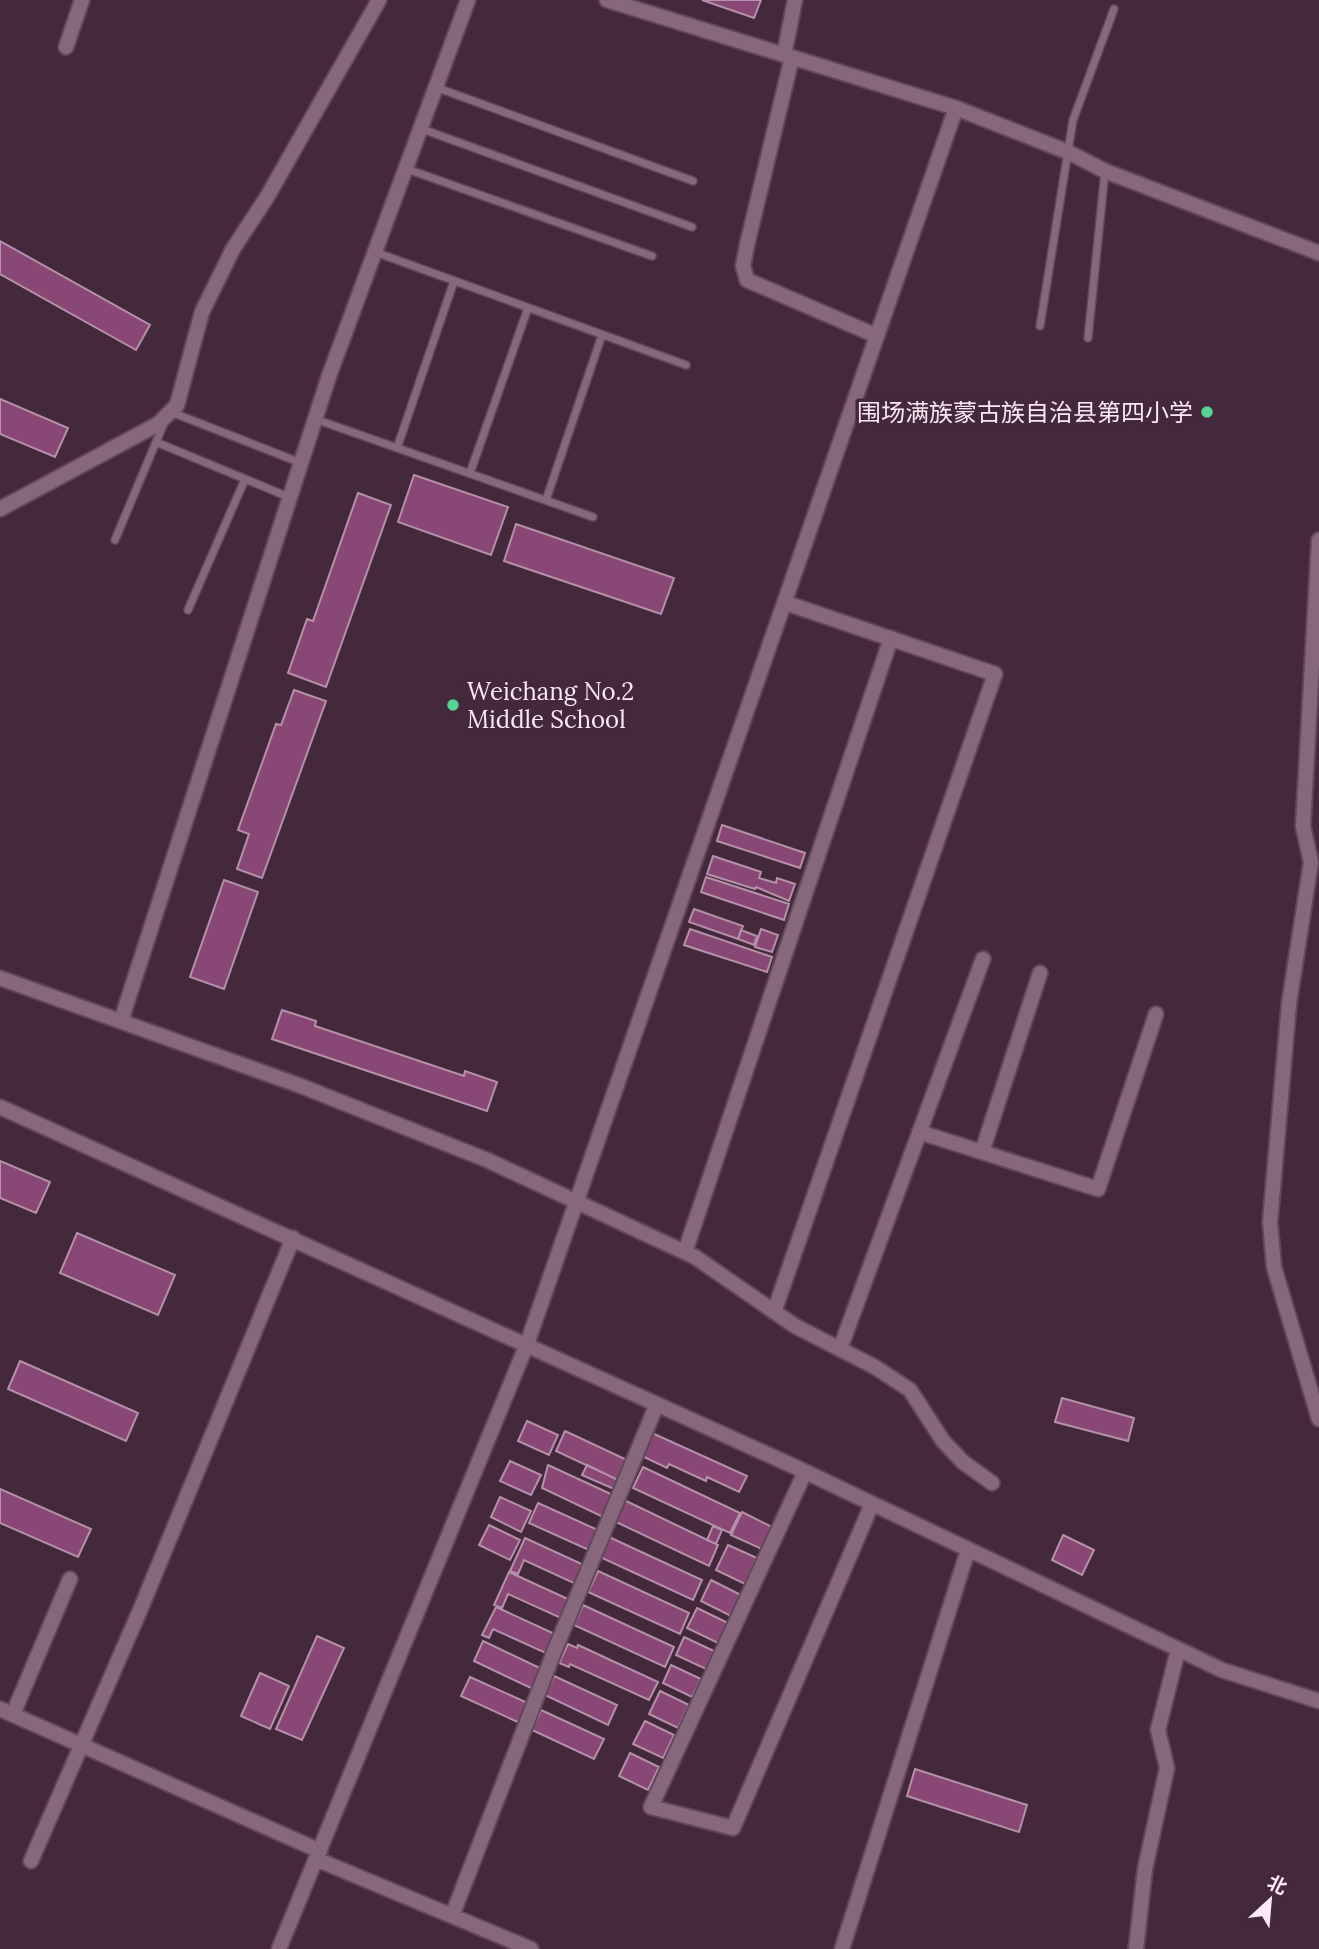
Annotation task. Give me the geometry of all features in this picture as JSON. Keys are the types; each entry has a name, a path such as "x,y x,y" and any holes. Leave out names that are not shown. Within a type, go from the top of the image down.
{"street":[{"path":"66,47 82,0"},
{"path":"0,509 169,415 177,405 202,312 212,291 379,0"},
{"path":"121,1021 315,419 468,0"},
{"path":"607,0 956,108 1068,152 1105,171 1319,253"},
{"path":"795,0 788,56 743,266 747,280 877,336"},
{"path":"279,1949 527,1345 956,108"},
{"path":"1319,540 1303,826 1312,837 1311,862 1289,1004 1270,1223 1274,1267 1319,1419"},
{"path":"774,1312 995,674 786,603"},
{"path":"685,1252 891,638"},
{"path":"841,1349 983,959"},
{"path":"982,1152 1040,973"},
{"path":"0,978 301,1086 487,1160 685,1252 774,1312 910,1390 943,1441 963,1462 992,1483"},
{"path":"919,1132 1098,1189 1156,1014"},
{"path":"0,1107 805,1472 1178,1650 1272,1689 1319,1701"},
{"path":"31,1861 293,1238"},
{"path":"452,1916 554,1652 657,1404"},
{"path":"805,1472 651,1807 733,1828 872,1504"},
{"path":"842,1949 968,1550"},
{"path":"71,1579 6,1712 452,1916 531,1949"},
{"path":"1136,1949 1145,1869 1167,1768 1158,1730 1178,1650"}],"lane":[{"path":"1040,326 1073,120 1114,9"},
{"path":"438,88 693,181"},
{"path":"422,130 692,227"},
{"path":"407,169 652,256"},
{"path":"1088,338 1105,171"},
{"path":"375,252 686,365"},
{"path":"397,448 454,281"},
{"path":"470,473 528,308"},
{"path":"546,500 602,335"},
{"path":"115,540 169,415 302,463"},
{"path":"315,419 593,517"},
{"path":"156,442 291,498"},
{"path":"188,610 244,479"}],"building":[{"path":"702,0 761,0 754,18"},
{"path":"0,241 150,325 136,350 0,274"},
{"path":"0,399 68,428 55,457 0,434"},
{"path":"414,475 508,507 491,555 398,522"},
{"path":"358,493 391,505 326,687 288,673 307,619 313,621"},
{"path":"516,524 674,578 661,614 504,561"},
{"path":"294,690 326,701 262,878 237,869 249,834 238,830 276,724 281,725"},
{"path":"722,825 805,853 800,868 717,841"},
{"path":"713,856 761,872 759,878 776,883 777,878 795,884 789,901 756,887 755,889 707,874"},
{"path":"706,877 789,904 784,920 701,892"},
{"path":"224,880 258,892 224,989 190,977"},
{"path":"694,909 743,926 738,939 689,922"},
{"path":"690,929 772,957 767,972 684,945"},
{"path":"761,929 778,935 772,952 755,947"},
{"path":"741,930 757,936 754,945 738,939"},
{"path":"282,1010 316,1021 315,1026 464,1076 465,1071 497,1082 487,1111 272,1039"},
{"path":"0,1161 50,1182 36,1213 0,1198"},
{"path":"77,1233 175,1275 158,1315 60,1273"},
{"path":"20,1361 138,1413 126,1441 8,1389"},
{"path":"1062,1398 1134,1418 1128,1441 1055,1422"},
{"path":"527,1421 558,1435 549,1455 518,1441"},
{"path":"565,1431 627,1460 618,1480 556,1451"},
{"path":"652,1433 747,1476 739,1492 707,1477 706,1481 669,1464 667,1468 642,1456"},
{"path":"510,1461 541,1475 531,1495 500,1481"},
{"path":"548,1465 613,1495 603,1517 542,1488"},
{"path":"587,1465 618,1480 614,1489 582,1475"},
{"path":"643,1467 740,1513 730,1533 633,1488"},
{"path":"0,1489 91,1529 78,1557 0,1523"},
{"path":"500,1497 531,1511 521,1532 491,1517"},
{"path":"624,1500 718,1545 709,1566 614,1521"},
{"path":"538,1503 600,1531 591,1551 529,1523"},
{"path":"742,1512 774,1528 764,1550 731,1535"},
{"path":"489,1525 520,1540 510,1560 479,1545"},
{"path":"713,1526 722,1530 716,1544 707,1540"},
{"path":"1063,1535 1094,1550 1082,1575 1052,1560"},
{"path":"609,1537 702,1580 693,1600 600,1557"},
{"path":"525,1538 586,1566 578,1585 524,1560 518,1574 510,1571"},
{"path":"728,1545 757,1558 745,1584 716,1570"},
{"path":"598,1571 689,1613 680,1634 588,1592"},
{"path":"509,1572 570,1600 563,1619 508,1594 502,1608 494,1605"},
{"path":"711,1580 741,1595 731,1616 701,1601"},
{"path":"583,1605 674,1647 665,1667 574,1625"},
{"path":"496,1607 557,1635 548,1654 493,1629 489,1638 482,1635"},
{"path":"697,1608 728,1623 718,1643 687,1628"},
{"path":"317,1636 344,1648 302,1740 276,1729"},
{"path":"684,1637 714,1651 706,1669 676,1655"},
{"path":"483,1641 544,1670 535,1690 474,1661"},
{"path":"568,1644 577,1648 578,1645 658,1682 649,1700 570,1664 569,1667 559,1663"},
{"path":"671,1665 701,1679 692,1697 663,1683"},
{"path":"260,1673 289,1686 270,1729 241,1716"},
{"path":"554,1676 617,1705 608,1725 545,1695"},
{"path":"470,1677 530,1704 522,1724 461,1696"},
{"path":"660,1691 689,1705 678,1728 649,1714"},
{"path":"541,1710 604,1739 594,1759 532,1730"},
{"path":"645,1721 674,1735 663,1758 633,1744"},
{"path":"630,1753 659,1767 648,1790 619,1776"},
{"path":"915,1769 1027,1805 1019,1832 907,1796"}],"place":[{"name":"围场满族蒙古族自治县第四小学","path":"1207,412"},
{"name":"Weichang No.2 Middle School","path":"453,705"}]}
